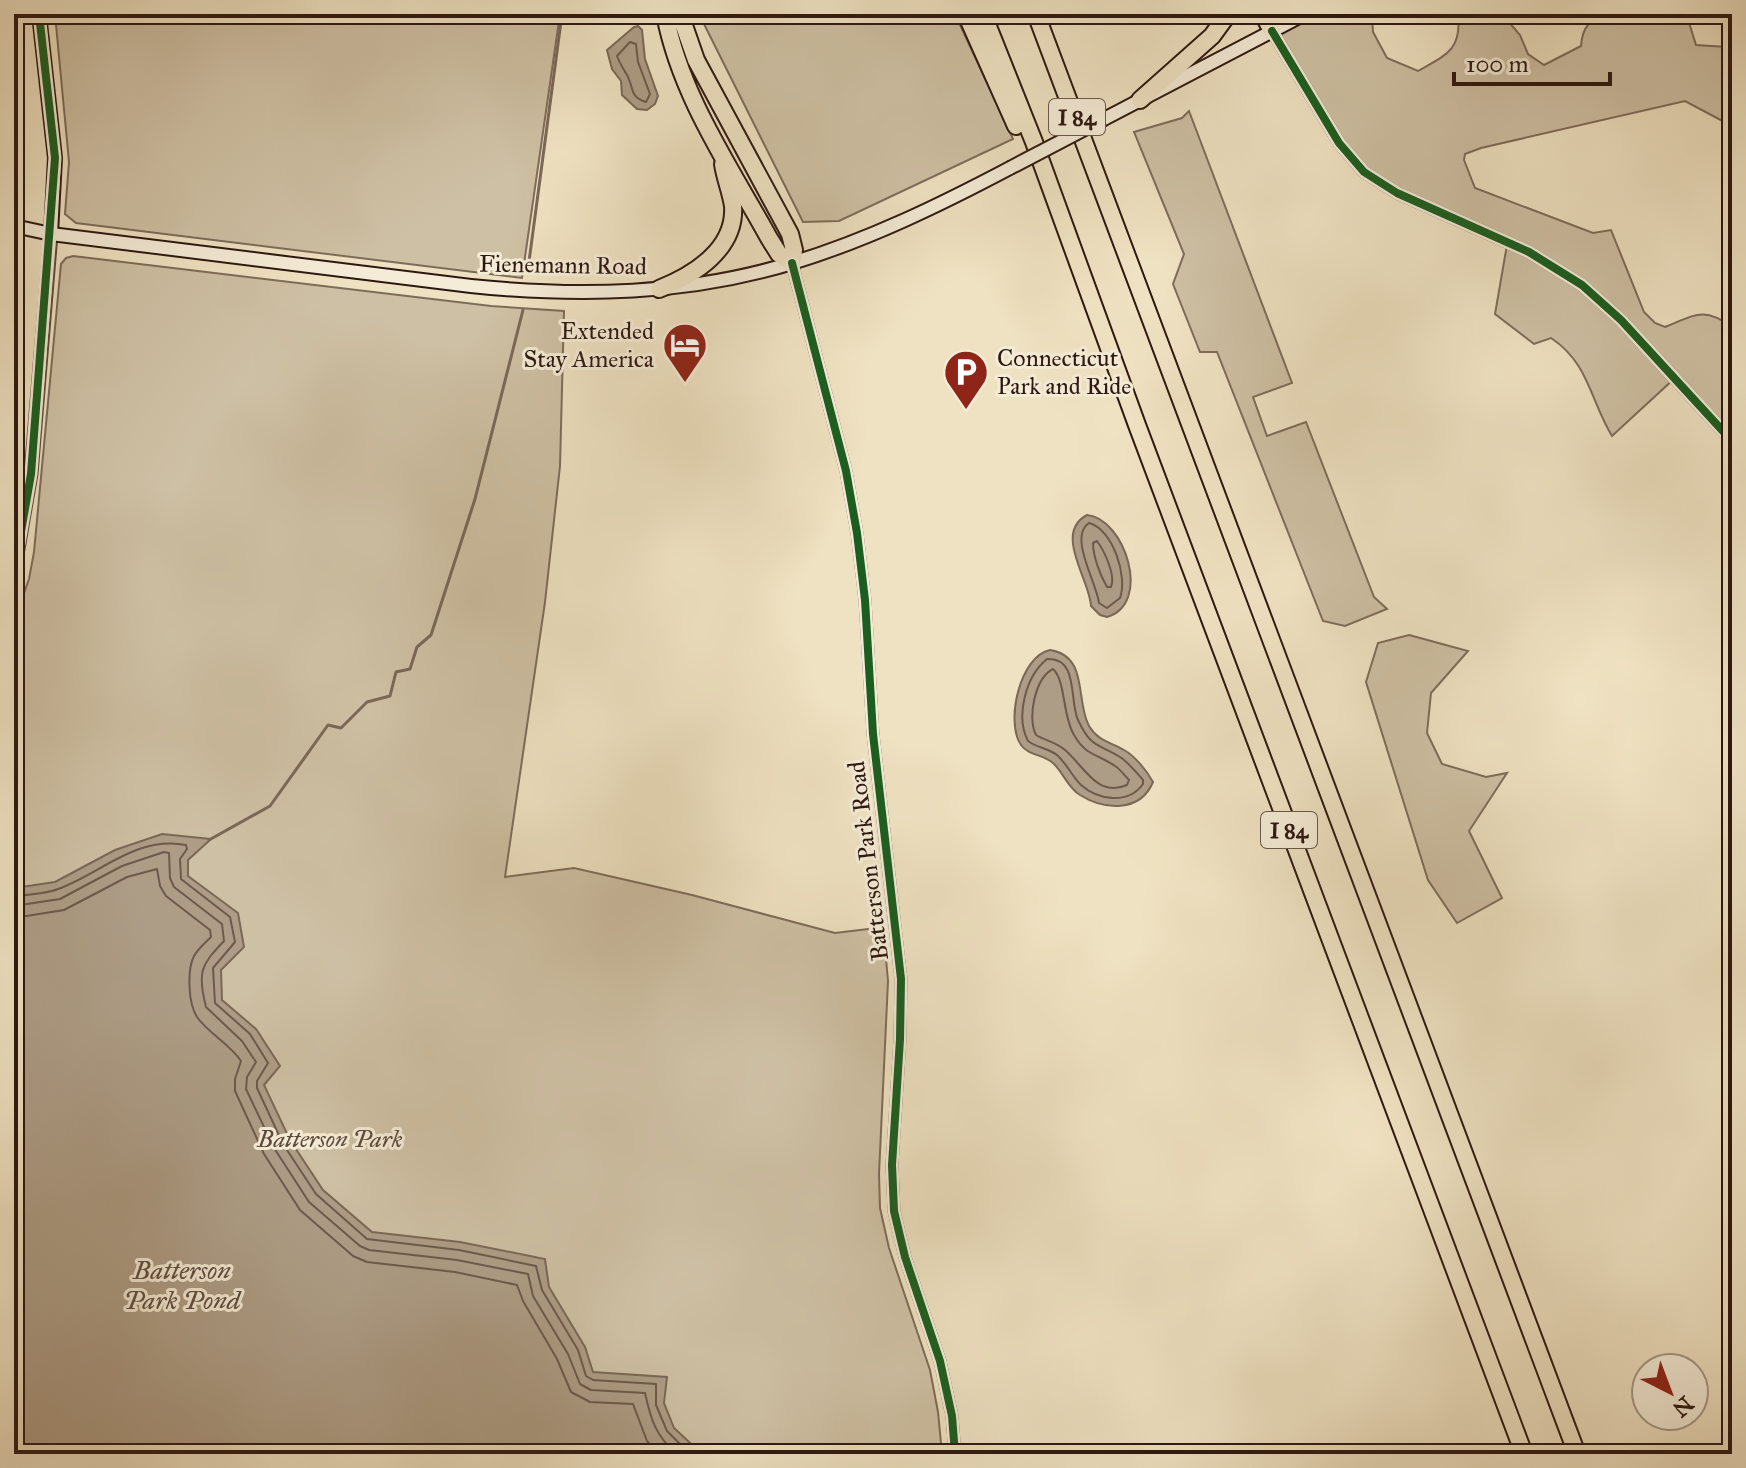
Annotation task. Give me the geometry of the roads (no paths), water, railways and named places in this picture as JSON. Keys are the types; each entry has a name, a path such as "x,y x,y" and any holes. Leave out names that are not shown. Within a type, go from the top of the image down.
{"highway":[{"path":"665,14 682,72 721,150 776,250 792,263"},
{"path":"680,14 696,60 790,234 794,250 792,263"},
{"path":"966,14 1033,161 1057,206"},
{"name":"I 84","path":"983,14 1524,1454"},
{"name":"I 84","path":"1036,14 1577,1454"},
{"path":"1140,100 1212,36 1228,14"},
{"path":"1263,14 1272,31"},
{"path":"659,289 702,266 728,235 733,207 721,150"}],"main road":[{"path":"39,14 55,158 51,234"},
{"name":"Fienemann Road","path":"14,226 51,234 493,288 588,293 659,289 740,276 792,263 879,231 1010,168 1305,14"}],"street":[{"path":"1272,31 1339,143 1364,172 1397,193 1529,252 1582,285 1621,320 1732,441"},
{"path":"14,572 31,474 51,234"},
{"name":"Batterson Park Road","path":"792,263 840,446 857,533 873,734 901,979 892,1165 894,1211 901,1246 944,1375 955,1454"}],"water":[{"path":"638,26 642,30 645,59 658,96 655,104 647,110 637,109 622,95 621,81 612,69 607,50"},
{"path":"1087,515 1100,520 1112,530 1128,562 1131,579 1128,596 1121,609 1107,617 1091,606 1073,545 1077,523"},
{"path":"1050,650 1062,654 1076,670 1089,726 1100,738 1132,756 1153,782 1147,792 1131,804 1110,806 1089,800 1072,788 1053,763 1021,745 1016,735 1015,721 1018,691 1031,664 1039,655"},
{"name":"Batterson Park Pond","path":"162,834 211,839 188,860 188,876 238,913 244,947 221,970 222,1000 256,1029 280,1066 264,1085 290,1140 323,1190 372,1232 460,1242 545,1259 549,1287 585,1347 593,1372 667,1377 664,1403 674,1428 702,1454 14,1454 14,888 55,882 115,850"}],"waterway":[{"path":"528,269 562,14"},
{"path":"209,840 270,806 328,725 341,728 367,702 390,696 396,672 410,669 417,647 431,635 475,499 523,310"}],"place":[{"name":"Extended Stay America","path":"685,384"},
{"name":"Connecticut Park and Ride","path":"966,411"}],"park label":[{"name":"Batterson Park","path":"330,1139"}]}
